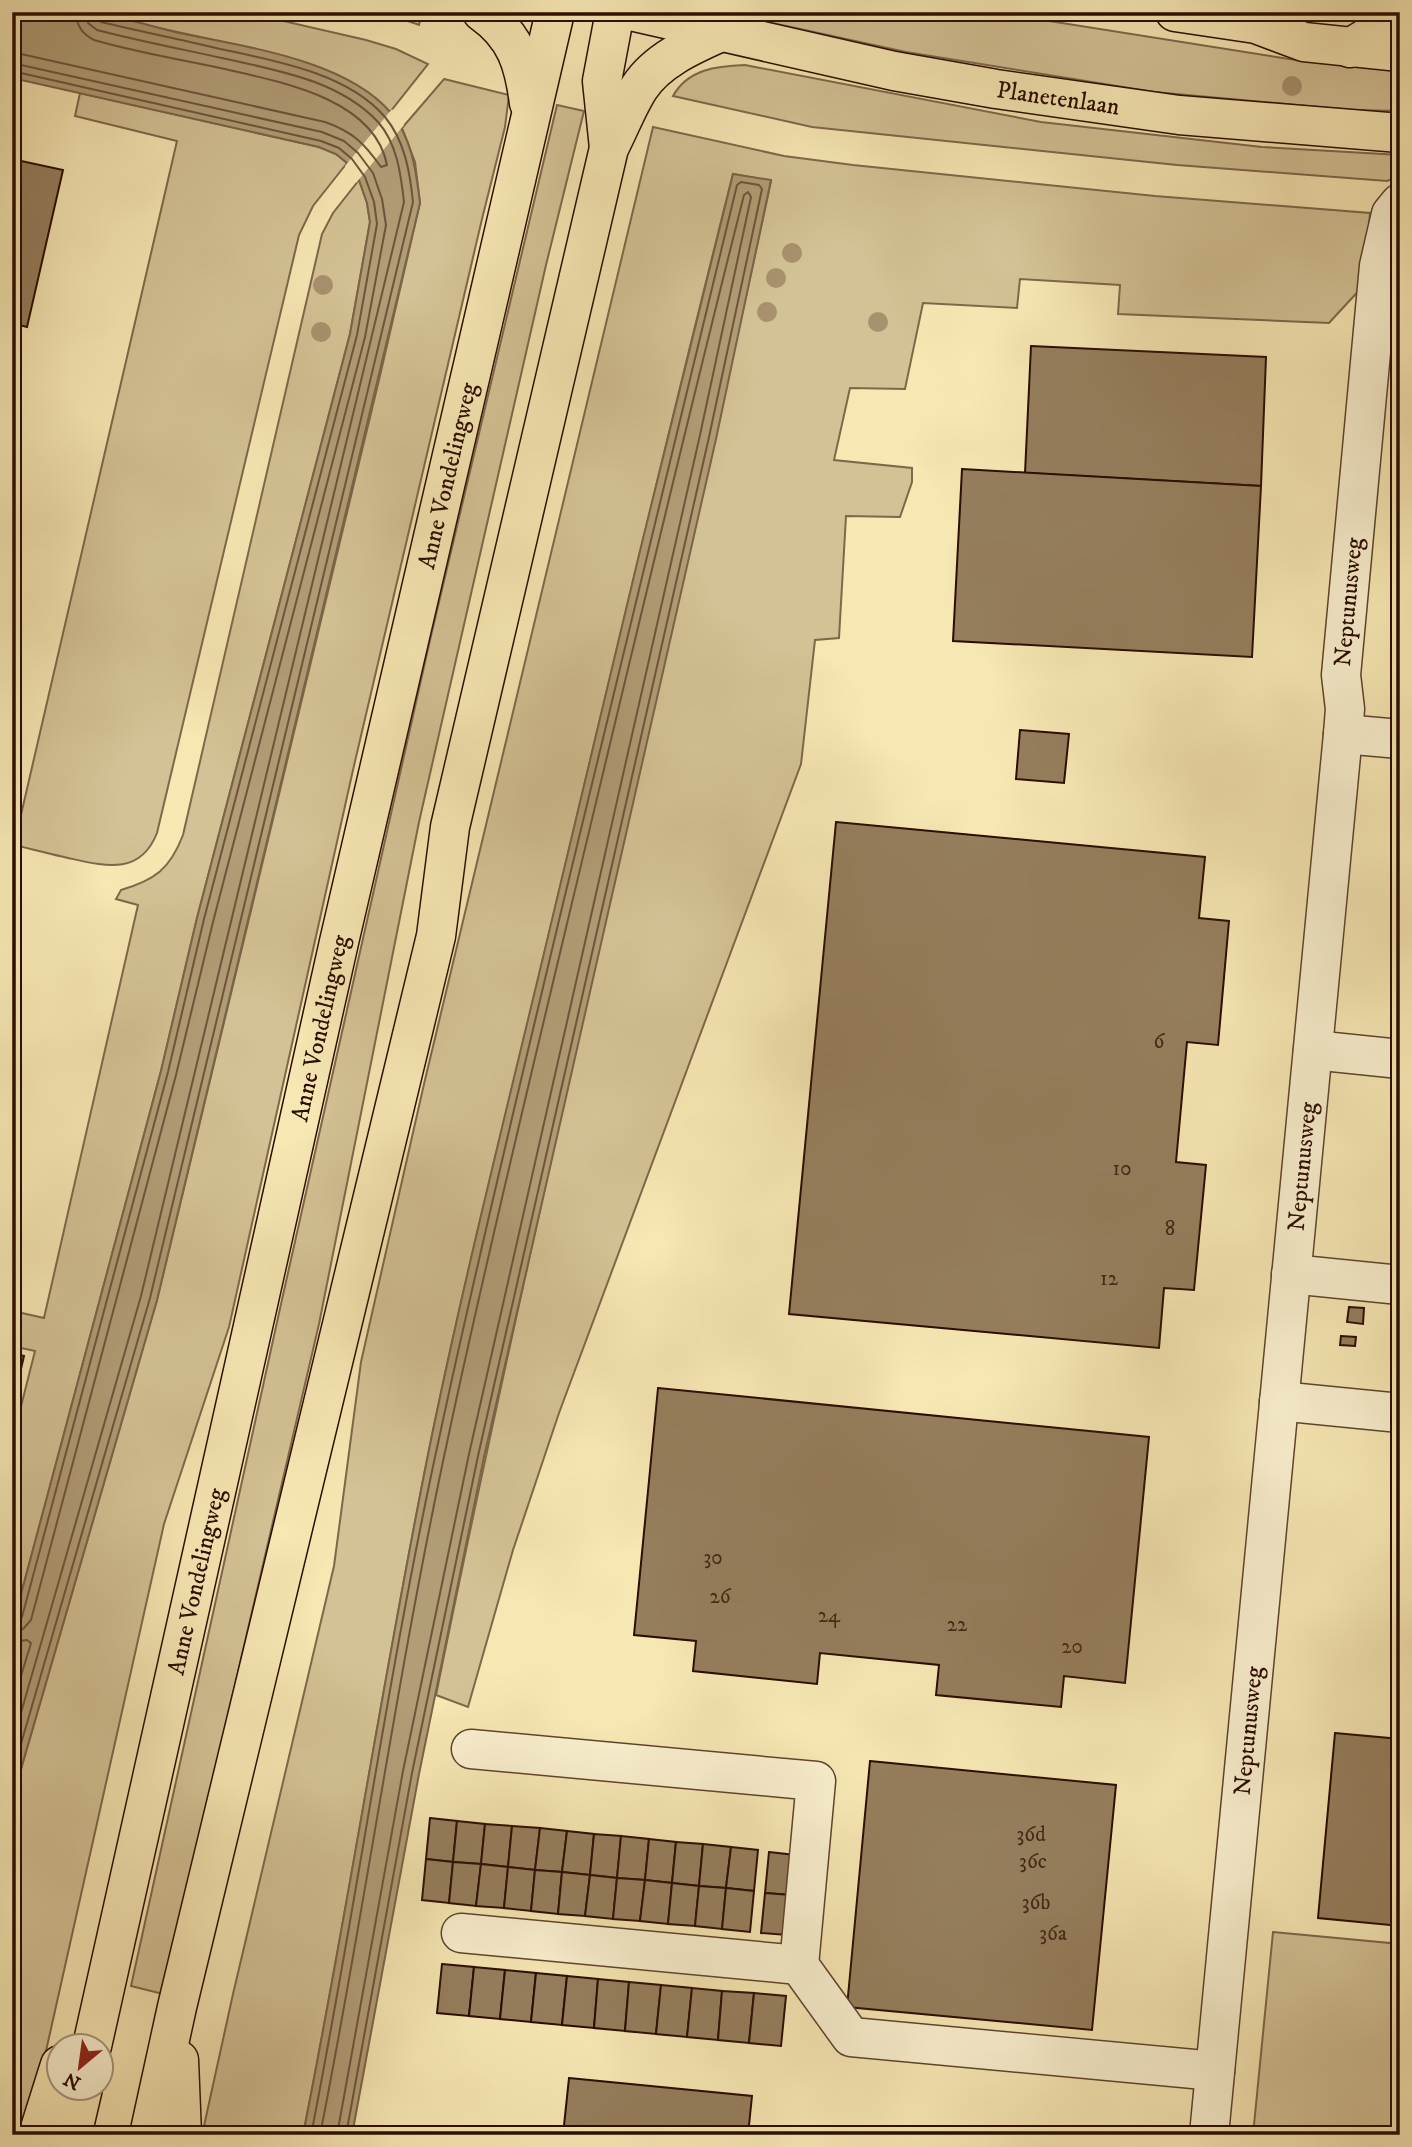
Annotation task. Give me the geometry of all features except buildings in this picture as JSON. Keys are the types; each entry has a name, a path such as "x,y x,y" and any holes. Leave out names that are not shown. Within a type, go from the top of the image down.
{"main road":[{"path":"482,12 508,37 518,51 526,77 531,114"},
{"name":"Anne Vondelingweg","path":"95,2032 339,942 555,12"},
{"path":"609,148 602,81 615,12"},
{"name":"Planetenlaan","path":"635,12 894,71 996,89 1179,115 1400,133"},
{"path":"1175,12 1256,24 1304,42 1400,52"},
{"path":"1350,48 1381,29 1400,13"},
{"path":"149,2135 177,2007 436,936 450,827 609,148 640,87 662,65 687,47 721,32"},
{"path":"76,2032 108,1971"},
{"path":"177,2007 182,2135"},
{"path":"38,2135 48,2102"},
{"path":"72,2135 80,2102"}],"street":[{"name":"Neptunusweg","path":"1209,2135 1343,734 1345,709 1341,675 1379,266 1391,214 1400,203"},
{"path":"1343,734 1400,739"},
{"path":"1312,1050 1400,1059"},
{"path":"1291,1274 1400,1285"},
{"path":"1279,1401 1400,1413"},
{"path":"471,1749 816,1781 799,1965 850,2037 1215,2071"},
{"path":"461,1933 799,1965"}],"shaded area":[{"path":"88,12 244,12 366,40 396,49 428,64 390,112 349,83 328,72 286,57"},
{"path":"382,12 422,12 419,25"},
{"path":"721,12 993,12 1289,59 1400,71 1400,111 1351,110 1154,92 906,52"},
{"path":"1291,12 1351,12 1313,17"},
{"path":"745,65 1041,122 1262,147 1400,155 1400,176 1387,181 1177,165 812,127 673,96 687,80 704,71"},
{"path":"444,79 509,95 505,127 353,770 229,1327 164,1524 50,2032 46,2032 46,2051 31,2118 26,2135 12,2135 12,1800 157,1300 379,380 420,203 415,162 402,128"},
{"path":"80,93 319,147 336,154 347,163 313,206 299,235 157,833 150,847 141,856 120,865 95,864 14,845 177,141 75,116"},
{"path":"557,105 584,111 546,265 419,822 319,1324 163,1994 131,1986 430,640"},
{"path":"653,127 784,156 853,165 1155,196 1370,213 1364,285 1329,323 1118,314 1120,285 1020,279 1017,308 923,303 905,389 850,388 834,460 912,468 912,482 900,517 846,516 839,638 815,640 801,764 559,1413 513,1550 468,1707 436,1695 559,1126 771,181 733,174 636,566 444,1380 414,1527 303,2135 202,2135 334,1566 361,1362 424,1084"},
{"path":"359,180 370,222 350,334 197,918 161,1071 12,1628 12,1442 35,1351 12,1346 13,1311 44,1318 138,905 116,899 121,890 160,872 173,857 183,835 322,234 333,213"},
{"path":"1273,1932 1400,1944 1400,2135 1253,2135"}],"water":[{"path":"78,11 109,15 290,57 320,67 371,95 391,113 404,133 412,155 420,203 157,1300 12,1800 12,1628 161,1071 197,918 350,334 370,222 359,180 347,163 336,154 319,147 12,78 12,12"},
{"path":"733,174 771,180 716,439 484,1457 419,1774 352,2135 303,2135 414,1527 444,1378 614,658"}],"pier":[{"path":"392,109 404,125 356,183 345,166"}]}
